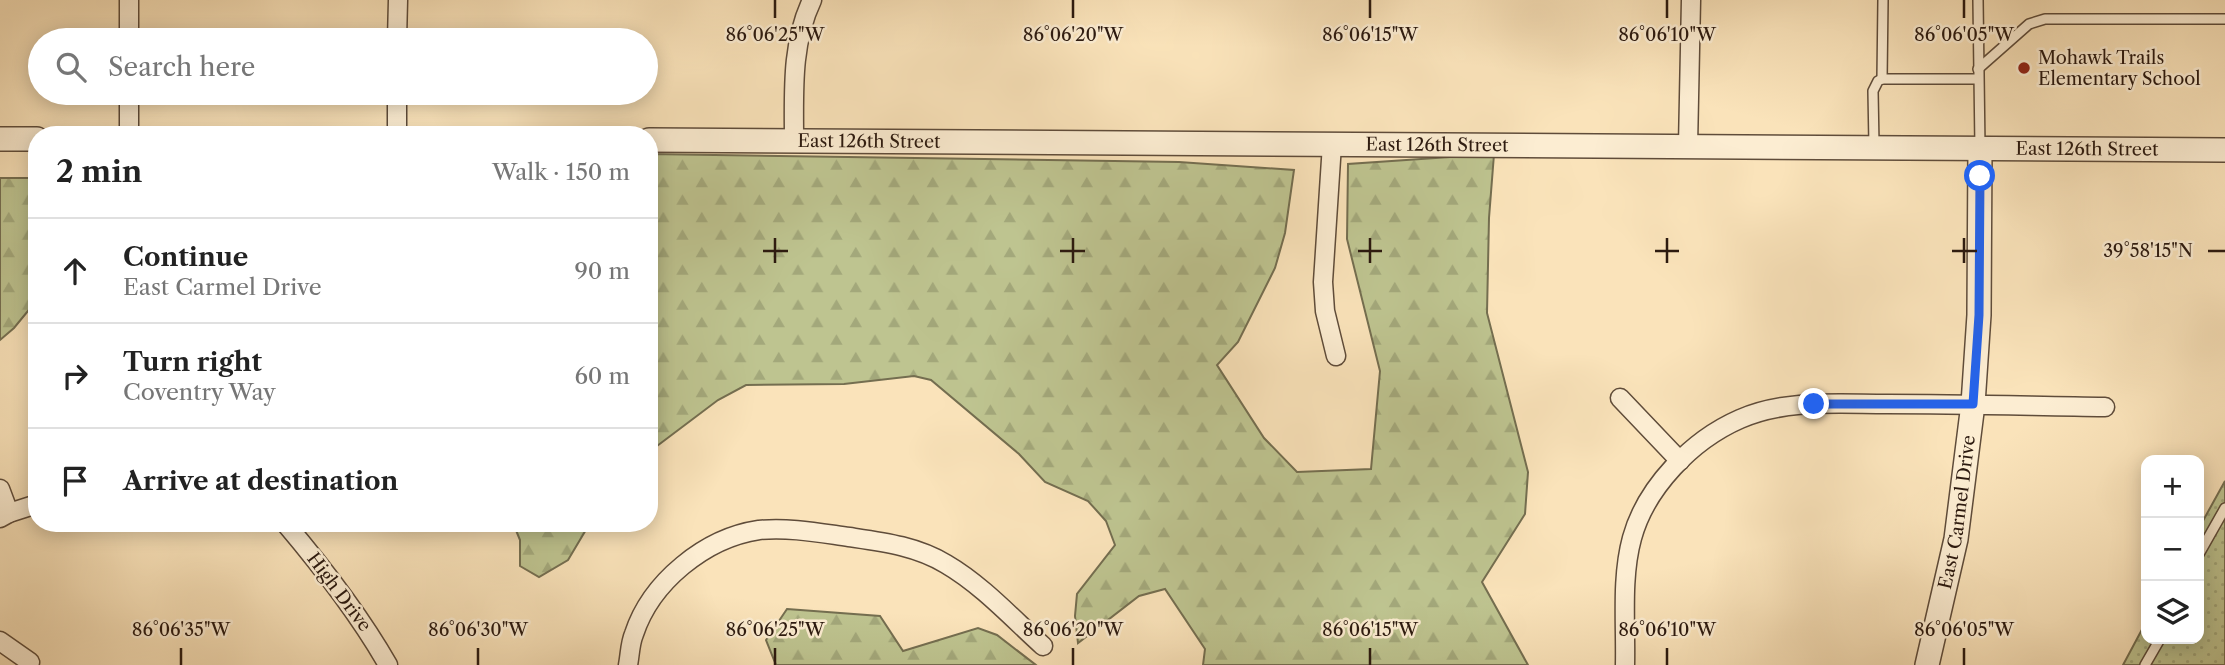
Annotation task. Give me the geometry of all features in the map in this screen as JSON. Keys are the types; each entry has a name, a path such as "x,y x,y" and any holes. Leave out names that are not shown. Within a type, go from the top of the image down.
{"street":[{"path":"129,0 129,28"},
{"path":"397,28 398,0"},
{"path":"794,140 796,50 803,20 812,0"},
{"path":"1688,146 1691,0"},
{"path":"129,105 129,126"},
{"path":"397,105 397,126"},
{"path":"0,139 28,139"},
{"name":"East 126th Street","path":"658,140 2225,150"},
{"path":"1332,144 1323,282 1325,311 1336,356"},
{"name":"East Carmel Drive","path":"1927,665 1956,539 1973,404 1979,315 1980,148"},
{"path":"1620,398 1680,461"},
{"path":"1625,665 1626,567 1640,515 1680,461 1713,433 1741,418 1780,407 1814,404 2105,407"},
{"path":"0,489 4,516 28,507"},
{"path":"628,665 633,635 648,604 680,568 719,542 759,530 796,530 832,535 901,545 926,554 966,578 1044,646"},
{"name":"High Drive","path":"293,532 322,567 373,638 388,665"},
{"path":"0,641 30,662"}],"lane":[{"path":"1882,79 1883,0"},
{"path":"1978,0 1980,148"},
{"path":"1874,148 1873,91 1882,79 1978,74 2029,24 2045,19 2225,19"},
{"path":"2204,545 2225,508"},
{"path":"2145,665 2157,644"}],"green space":[{"path":"658,154 1179,162 1294,170 1285,233 1275,268 1238,342 1217,365 1264,438 1297,472 1371,469 1380,371 1347,239 1348,164 1494,154 1489,218 1487,313 1528,472 1525,514 1482,582 1528,665 1203,665 1205,649 1165,589 1139,596 1078,643 1075,616 1077,594 1115,545 1106,521 1088,501 1045,482 1019,454 931,380 914,376 844,384 746,385 718,400 658,445"},
{"path":"0,178 28,178 28,311 0,340"},
{"path":"2225,481 2225,665 2123,665 2141,631 2141,644 2204,644 2204,519"},
{"path":"517,532 585,532 568,560 539,577 520,566 520,540"},
{"path":"787,609 880,616 903,651 978,628 997,635 1036,665 776,665 766,640"}],"place":[{"name":"Mohawk Trails Elementary School","path":"2024,68"}],"route":[{"path":"1814,404 1973,404 1979,315 1980,176"}]}
